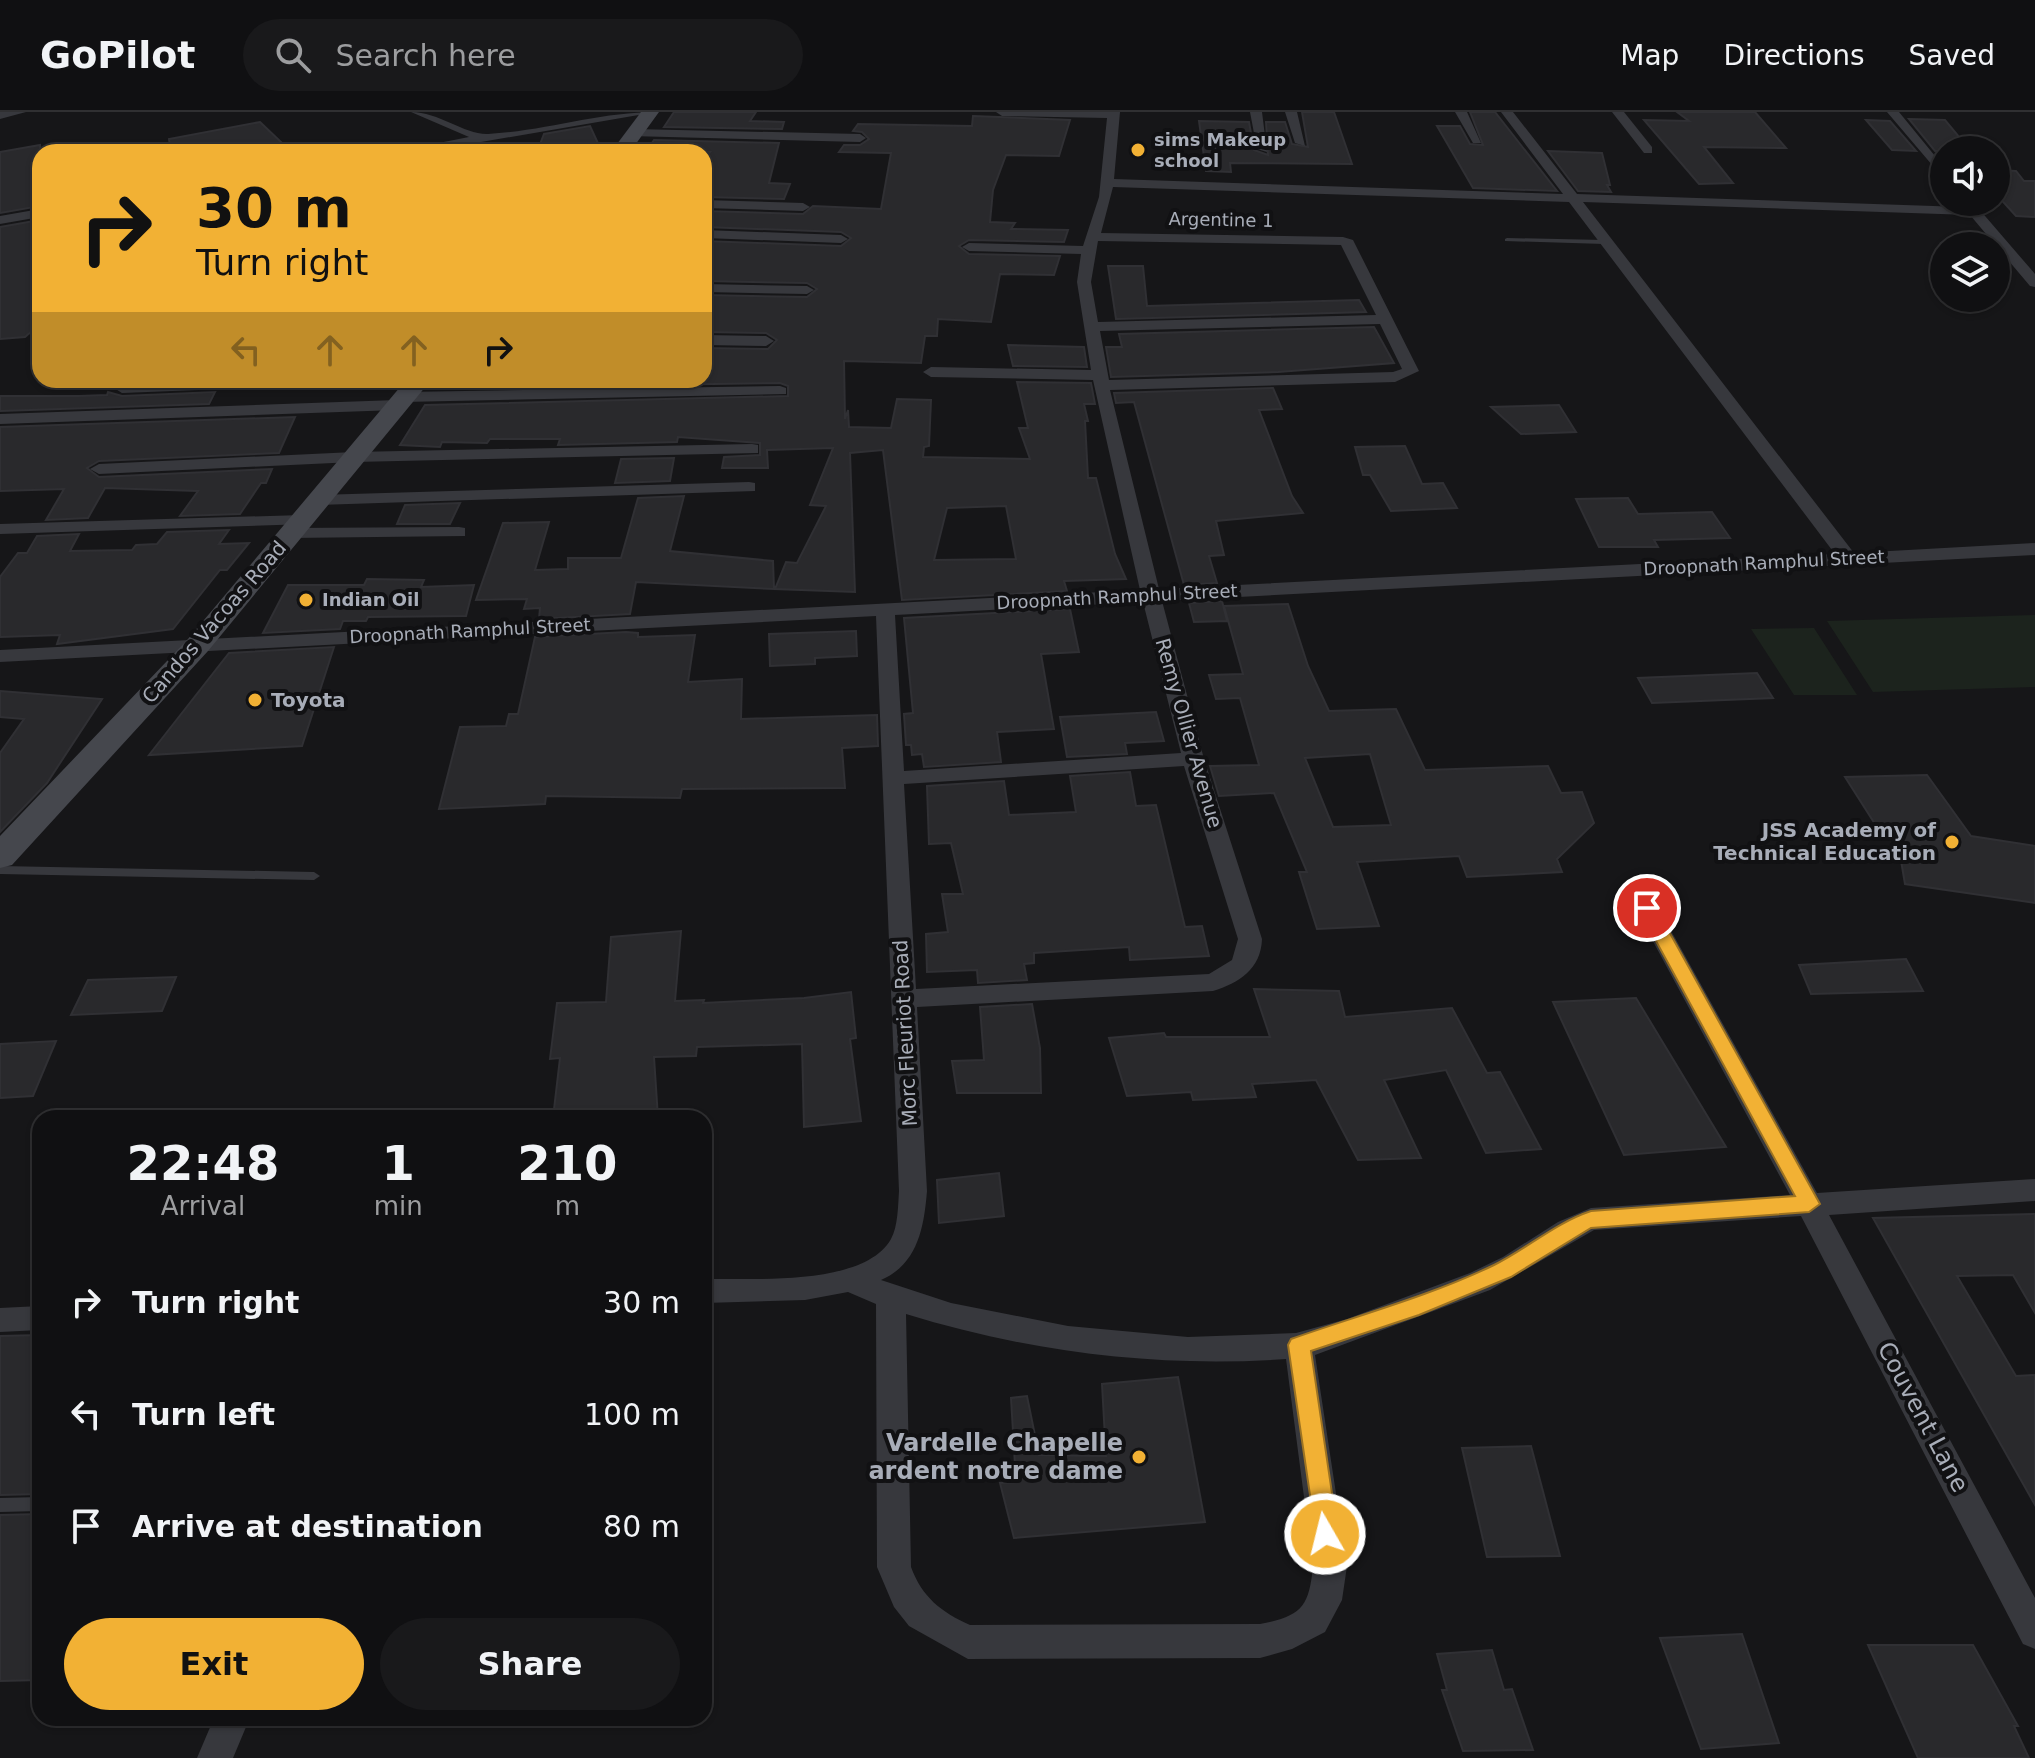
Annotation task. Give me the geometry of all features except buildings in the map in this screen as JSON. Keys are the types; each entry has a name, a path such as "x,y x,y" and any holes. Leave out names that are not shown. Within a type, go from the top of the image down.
{"main road":[{"path":"626,144 650,112"},
{"name":"Candos Vacoas Road","path":"2,856 198,645 407,394"}],"street":[{"path":"0,115 19,112"},
{"path":"417,112 482,138"},
{"path":"446,144 650,112"},
{"path":"1002,112 1114,114"},
{"path":"1256,112 1263,149"},
{"path":"1291,112 1301,143"},
{"path":"1461,112 1477,140"},
{"path":"1507,112 1848,558"},
{"path":"1618,112 1648,150"},
{"path":"1893,112 1930,158"},
{"name":"Remy Ollier Avenue","path":"903,999 1213,982 1240,969 1251,956 1250,939 1193,759 1151,595 1101,380 1084,282 1091,244 1104,211 1109,183 1114,114"},
{"path":"634,133 860,138"},
{"path":"1109,183 1571,198 1930,205"},
{"path":"712,204 803,207"},
{"path":"0,220 32,214"},
{"path":"1978,216 2035,283"},
{"path":"712,234 841,239"},
{"name":"Argentine 1","path":"969,247 1348,243 1386,319"},
{"path":"712,288 807,290"},
{"path":"931,372 1101,380 1407,375 1411,371 1386,319 1092,327"},
{"path":"712,340 766,341"},
{"path":"0,419 407,394 780,391"},
{"path":"99,469 354,457 752,449"},
{"path":"0,529 303,518 749,487"},
{"path":"303,518 459,532"},
{"name":"Droopnath Ramphul Street","path":"0,656 2032,550"},
{"name":"Morc Fleuriot Road","path":"712,1291 817,1286 849,1280 877,1269 897,1254 910,1225 913,1191 885,609"},
{"path":"893,778 1193,759"},
{"name":"Couvent Lane","path":"1647,908 1809,1204 2035,1632"},
{"path":"849,1280 891,1299 1053,1336 1146,1348 1299,1345 1411,1308 1503,1271 1574,1225 1591,1219 2035,1190"},
{"path":"891,1299 894,1567 905,1599 930,1624 968,1642 1260,1641 1292,1634 1316,1621 1328,1597 1330,1566 1299,1345"},
{"path":"0,1320 32,1318"}],"lane":[{"path":"1507,240 1604,242"},
{"path":"2,856 314,876"},
{"path":"0,1505 32,1504"}],"shaded area":[{"path":"2035,615 2035,687 1873,692 1827,621"},
{"path":"1814,628 1857,695 1794,695 1751,629"}],"place":[{"name":"sims Makeup school","path":"1138,150"},
{"name":"Indian Oil","path":"306,600"},
{"name":"Toyota","path":"255,700"},
{"name":"JSS Academy of Technical Education","path":"1952,842"},
{"name":"Vardelle Chapelle ardent notre dame","path":"1139,1457"}],"route":[{"path":"1325,1534 1299,1345 1411,1308 1503,1271 1574,1225 1591,1219 1809,1204 1647,908"}]}
